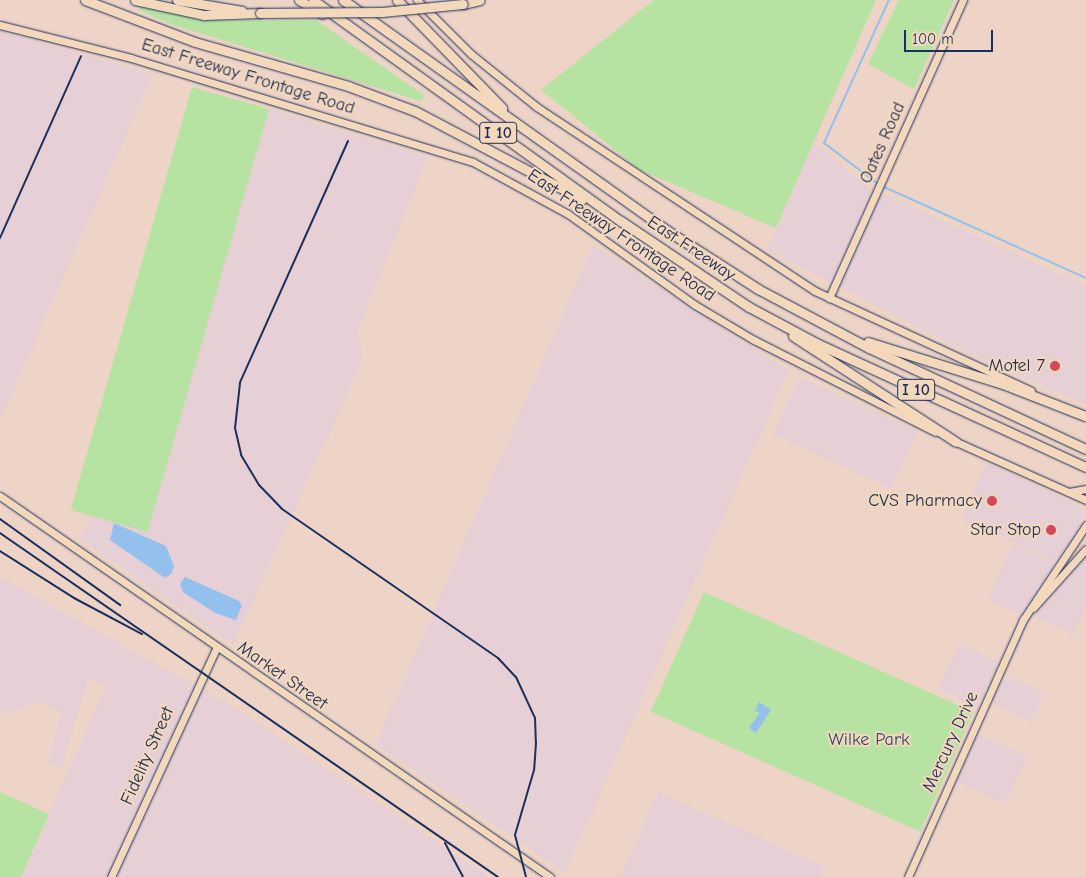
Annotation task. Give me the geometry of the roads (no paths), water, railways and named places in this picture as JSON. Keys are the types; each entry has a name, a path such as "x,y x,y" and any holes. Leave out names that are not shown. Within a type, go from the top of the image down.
{"highway":[{"path":"85,0 195,42 348,86 415,111 473,138 621,221"},
{"path":"135,0 177,11 230,13 382,12 463,4 480,0"},
{"path":"178,0 230,13"},
{"path":"299,0 376,45"},
{"name":"East Freeway","path":"313,0 621,221 749,307 832,350 1086,467"},
{"name":"East Freeway","path":"343,0 685,243 823,325 1086,449"},
{"path":"397,0 489,96 561,156"},
{"path":"749,307 956,442"},
{"path":"823,325 1086,416"}],"main road":[{"path":"417,0 471,54 537,107 829,298 1086,416"},
{"name":"Oates Road","path":"829,298 963,0"},
{"name":"East Freeway Frontage Road","path":"0,25 131,58 472,162 542,197 754,340 864,400 1086,500"},
{"path":"1069,492 1086,489"},
{"name":"Market Street","path":"0,496 216,649 550,877"},
{"name":"Mercury Drive","path":"908,877 1023,620 1086,525"},
{"name":"Mercury Drive","path":"1023,620 1086,549"},
{"name":"Fidelity Street","path":"111,877 216,649"}],"water":[{"path":"114,523 166,546 174,566 171,574 165,578 110,540"},
{"path":"185,577 239,601 242,605 236,620 215,613 183,592 180,584"},
{"path":"759,702 771,710 756,733 749,728 760,713 755,711"}],"waterway":[{"path":"878,184 824,143 889,0"},
{"path":"882,186 1086,278"}],"railway":[{"path":"0,238 81,56"},
{"path":"348,141 240,383 235,428 241,455 259,485 282,509 498,658 516,677 535,718 534,770 515,835 526,877"},
{"path":"0,519 120,605"},
{"path":"0,533 498,877"},
{"path":"0,551 74,598 142,634"},
{"path":"445,843 463,877"}],"place":[{"name":"Motel 7","path":"1055,366"},
{"name":"CVS Pharmacy","path":"992,501"},
{"name":"Star Stop","path":"1051,530"}],"park label":[{"name":"Wilke Park","path":"869,740"}]}
